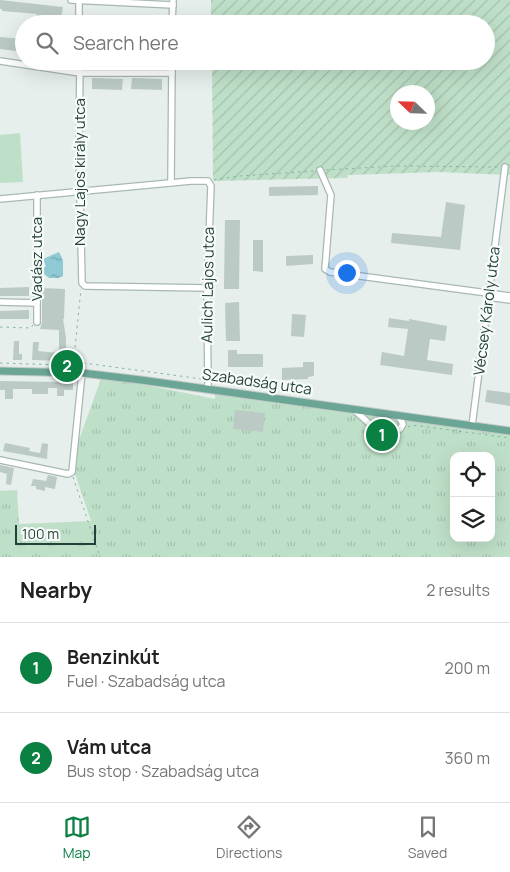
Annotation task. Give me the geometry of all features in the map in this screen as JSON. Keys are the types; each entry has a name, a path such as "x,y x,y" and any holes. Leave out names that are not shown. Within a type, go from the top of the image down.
{"main road":[{"name":"Szabadság utca","path":"0,371 82,373 510,431"}],"street":[{"path":"71,0 173,2 172,15"},
{"path":"79,1 80,15"},
{"path":"0,61 15,63"},
{"path":"60,70 80,73 172,72 171,183"},
{"name":"Nagy Lajos király utca","path":"80,73 82,283"},
{"name":"Vécsey Károly utca","path":"472,426 505,167"},
{"path":"320,170 331,195 325,269 330,272 488,295 510,300"},
{"path":"0,199 208,181"},
{"name":"Aulich Lajos utca","path":"208,181 211,186 207,288 208,389"},
{"name":"Vadász utca","path":"37,196 37,322"},
{"path":"82,283 85,286 207,288"},
{"path":"488,295 510,296"},
{"path":"0,302 37,303"},
{"path":"0,460 68,474 72,472 82,373"},
{"path":"354,409 372,425 400,429 402,424 398,416"}],"path":[{"path":"208,181 239,176 396,166 505,167"},
{"path":"73,373 82,283"},
{"path":"0,327 31,328 37,322"},
{"path":"0,363 62,364 68,361 208,380"},
{"path":"72,472 100,557"}],"green space":[{"path":"211,0 510,0 510,175 439,172 348,175 347,178 213,180 212,70 495,70 495,15 211,15"},
{"path":"20,133 23,182 0,183 0,135"},
{"path":"102,376 215,399 215,394 510,433 510,557 0,557 0,491 17,490 19,524 91,521 71,462"}],"water":[{"path":"59,252 63,260 63,276 49,278 43,273 42,268 46,267 43,259"}],"building":[{"path":"0,0 63,7 62,15 37,15 2,11 0,9"},
{"path":"0,37 15,38 15,51 0,49"},
{"path":"92,78 123,79 122,90 92,89"},
{"path":"132,78 162,79 162,90 131,89"},
{"path":"318,186 318,195 269,196 269,187"},
{"path":"446,202 465,205 460,250 391,243 392,233 441,237"},
{"path":"225,220 240,220 239,289 224,289"},
{"path":"253,240 263,240 263,272 253,271"},
{"path":"313,255 313,264 286,266 286,256"},
{"path":"29,287 29,296 0,296 0,288"},
{"path":"42,288 65,289 63,319 66,338 66,361 32,360 33,342 39,342 38,351 59,353 59,330 40,329 42,322"},
{"path":"239,302 240,341 226,341 225,303"},
{"path":"29,310 29,319 0,319 0,311"},
{"path":"292,314 306,315 304,337 291,336"},
{"path":"389,318 409,321 409,319 447,326 445,341 430,339 427,360 453,364 452,375 380,365 382,352 404,356 408,329 388,327"},
{"path":"14,341 19,341 19,354 22,354 22,360 13,360"},
{"path":"228,350 237,350 237,354 263,354 263,367 228,367"},
{"path":"303,362 314,362 314,376 308,377 308,379 282,380 282,368 303,367"},
{"path":"58,380 73,380 73,390 64,390 64,396 57,396 57,388 48,388 48,394 32,394 32,389 13,389 13,399 5,399 5,390 0,390 0,381 57,382"},
{"path":"487,390 510,393 510,406 485,402"},
{"path":"235,410 265,413 263,432 233,429"},
{"path":"5,443 30,448 29,451 40,453 42,443 48,444 47,459 3,451"},
{"path":"0,465 14,468 11,485 6,484 7,474 0,472"},
{"path":"48,475 57,477 55,489 45,487 45,491 36,489 36,486 31,486 33,479 46,481"}],"place":[{"name":"Vám utca","path":"67,366"},
{"name":"Benzinkút","path":"382,435"}]}
